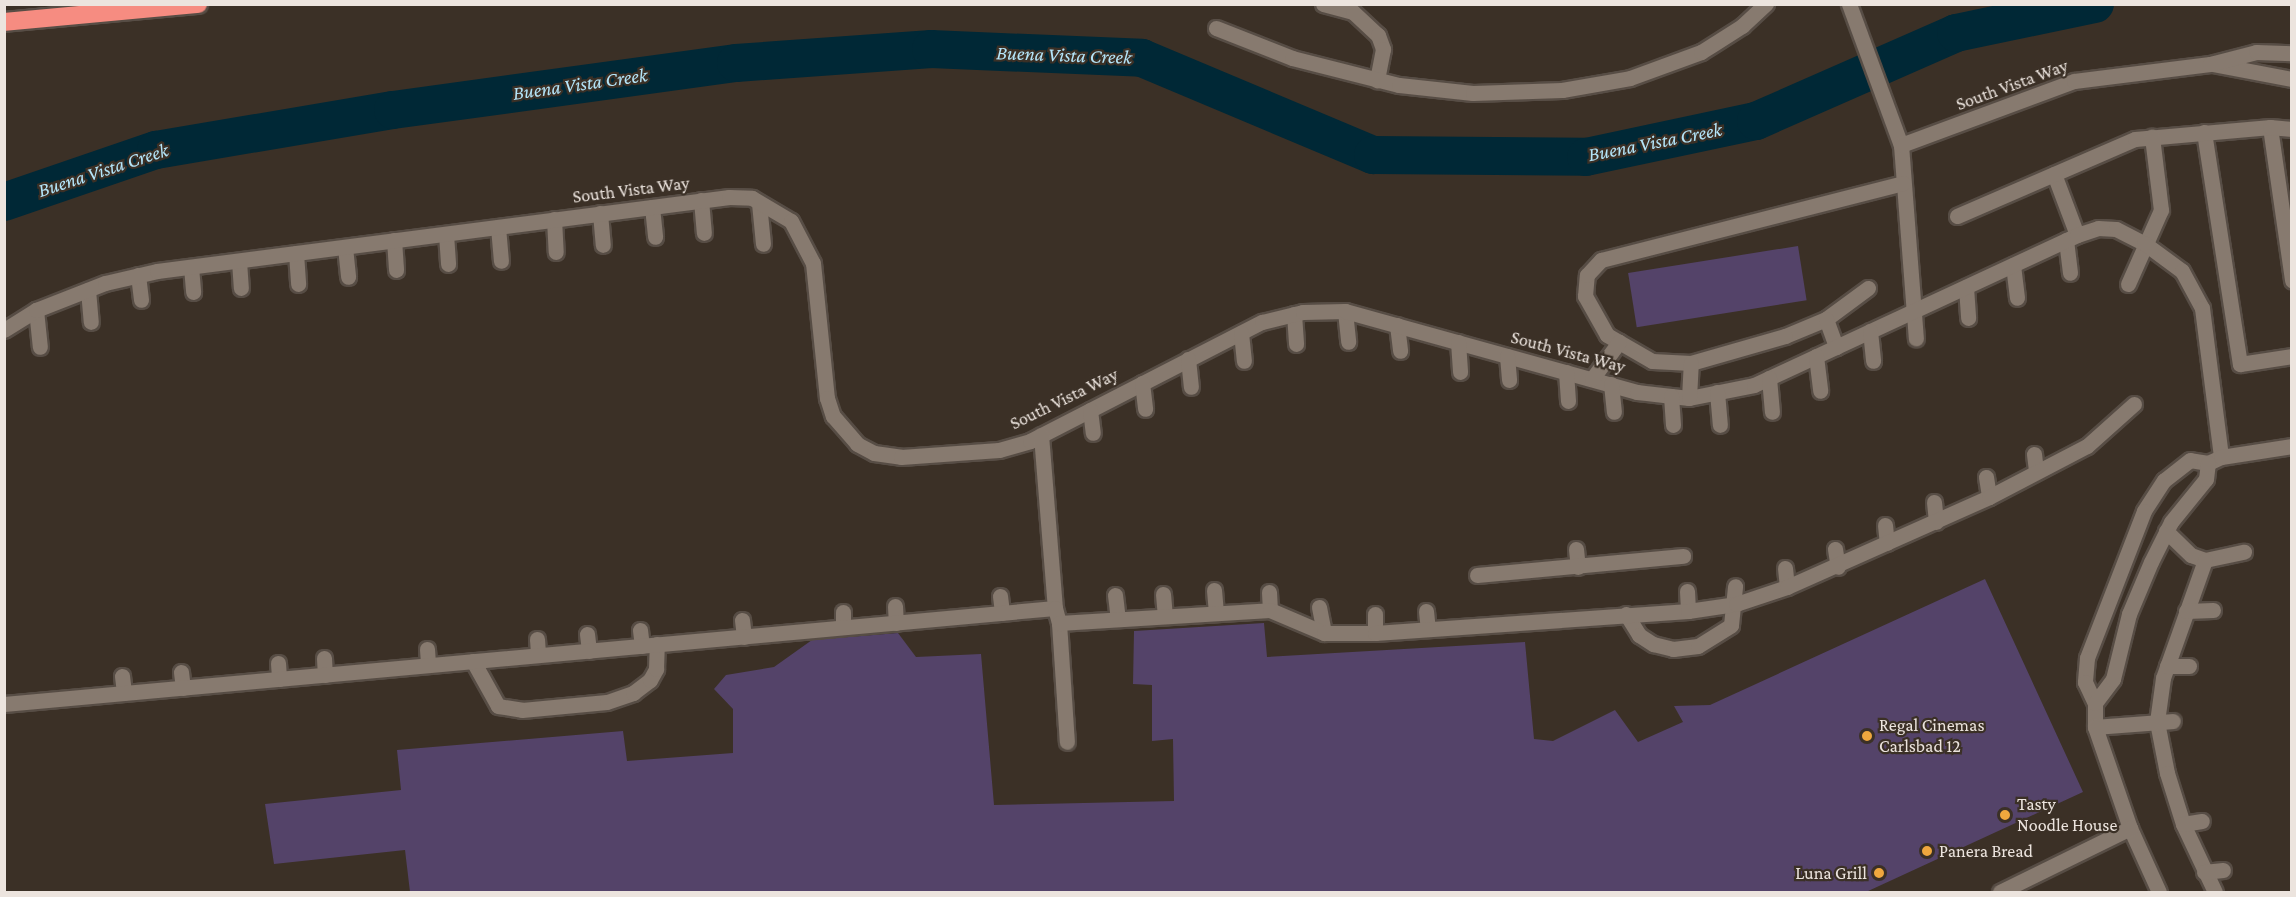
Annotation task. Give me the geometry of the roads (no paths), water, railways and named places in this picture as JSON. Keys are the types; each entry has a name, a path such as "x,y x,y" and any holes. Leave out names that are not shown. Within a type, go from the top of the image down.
{"highway":[{"path":"10,22 198,4"}],"street":[{"path":"1323,4 1353,12 1378,35 1383,49 1377,80"},
{"path":"1216,28 1292,58 1377,80 1473,93 1562,90 1630,78 1701,52 1742,26 1766,4"},
{"path":"1849,4 1901,145 1916,338"},
{"name":"South Vista Way","path":"1901,145 2074,81 2210,64 2256,52 2292,53"},
{"name":"South Vista Way","path":"2210,64 2292,79"},
{"path":"1957,216 2135,139 2270,127 2292,129"},
{"path":"2270,127 2292,280"},
{"path":"2204,132 2240,364 2292,356"},
{"path":"2128,284 2144,243 2161,210 2152,138"},
{"path":"2054,174 2071,238 2070,273"},
{"path":"1868,288 1826,319 1785,336 1691,363 1652,361 1607,335 1585,296 1587,275 1601,260 1903,183"},
{"name":"South Vista Way","path":"4,330 36,310 88,290 138,276 191,267 729,196 759,202 791,221 813,263 827,398 833,416 857,444 874,453 901,458 999,450 1041,435 1262,322 1294,314 1345,311 1611,384 1689,398 1769,378 2071,238 2098,228 2116,229 2144,243 2182,271 2202,308 2215,460"},
{"path":"701,200 704,233"},
{"path":"759,202 763,244"},
{"path":"652,207 655,237"},
{"path":"600,213 603,246"},
{"path":"554,219 556,252"},
{"path":"498,227 501,261"},
{"path":"446,234 448,264"},
{"path":"394,240 396,270"},
{"path":"345,247 348,277"},
{"path":"296,254 298,284"},
{"path":"239,261 241,288"},
{"path":"2013,265 2017,298"},
{"path":"191,267 193,292"},
{"path":"138,276 141,300"},
{"path":"1966,287 1968,318"},
{"path":"88,290 91,322"},
{"path":"36,310 40,347"},
{"path":"1345,311 1348,342"},
{"path":"1294,314 1296,344"},
{"path":"1826,319 1836,347"},
{"path":"1397,325 1400,351"},
{"path":"1870,331 1873,361"},
{"path":"1241,333 1244,361"},
{"path":"1458,342 1460,372"},
{"path":"1592,379 1619,342"},
{"path":"1507,356 1509,380"},
{"path":"1816,356 1820,391"},
{"path":"1188,359 1191,387"},
{"path":"1689,398 1691,363"},
{"path":"1566,372 1568,401"},
{"path":"1769,378 1772,412"},
{"path":"1142,383 1145,409"},
{"path":"1611,384 1614,412"},
{"path":"1717,392 1720,425"},
{"path":"1671,396 1673,425"},
{"path":"4,704 21,695 75,698 124,693 182,680 232,676 279,679 381,670 478,656 589,651 692,634 744,636 794,625 843,620 896,623 949,610 1118,619 1216,611 1270,610 1324,633 1375,633 1483,627 1626,614 1688,611 1736,604 1787,587 1838,567 1936,522 2087,446 2134,404"},
{"path":"1090,410 1093,433"},
{"path":"2085,431 2087,446"},
{"path":"1041,435 1067,742"},
{"path":"2159,892 2130,828 2095,727 2095,703 2085,682 2087,658 2144,511 2164,480 2190,460 2215,460 2292,446"},
{"path":"2034,454 2036,471"},
{"path":"2095,703 2113,679 2129,614 2166,531 2206,479 2215,460"},
{"path":"1986,477 1989,497"},
{"path":"1934,502 1936,522"},
{"path":"1885,525 1887,543"},
{"path":"2166,531 2190,555 2205,560 2244,552"},
{"path":"1576,549 1578,567"},
{"path":"1836,549 1838,567"},
{"path":"1478,575 1524,565 1578,567 1627,555 1683,556"},
{"path":"2205,560 2167,666 2157,722 2167,773 2183,824 2215,892"},
{"path":"1785,568 1787,587"},
{"path":"1626,614 1639,635 1653,644 1673,649 1698,646 1718,636 1731,625 1736,604 1735,586"},
{"path":"1214,590 1216,611"},
{"path":"1687,591 1688,611"},
{"path":"1269,592 1270,610"},
{"path":"1163,594 1165,615"},
{"path":"1114,595 1118,619"},
{"path":"1000,596 1002,613"},
{"path":"894,606 896,623"},
{"path":"1319,607 1324,633"},
{"path":"2186,611 2213,610"},
{"path":"1426,611 1428,629"},
{"path":"1481,611 1483,627"},
{"path":"1375,614 1375,633"},
{"path":"742,620 744,636"},
{"path":"587,634 589,651"},
{"path":"537,639 538,655"},
{"path":"478,656 498,706 522,710 607,702 633,693 650,680 656,669 646,640"},
{"path":"427,649 428,665"},
{"path":"380,653 381,670"},
{"path":"324,658 325,675"},
{"path":"278,663 279,679"},
{"path":"2167,666 2189,666"},
{"path":"122,676 124,693"},
{"path":"73,682 75,698"},
{"path":"2095,727 2173,721"},
{"path":"2167,773 2183,770"},
{"path":"2183,824 2202,821"},
{"path":"2001,892 2130,828"},
{"path":"2204,872 2223,870"}],"waterway":[{"name":"Buena Vista Creek","path":"4,202 156,150 393,110 736,63 931,49 1142,58 1373,155 1586,157 1756,121 1956,33 2095,4"}],"place":[{"name":"Regal Cinemas Carlsbad 12","path":"1867,736"},
{"name":"Tasty Noodle House","path":"2005,815"},
{"name":"Panera Bread","path":"1927,851"},
{"name":"Luna Grill","path":"1879,873"}]}
